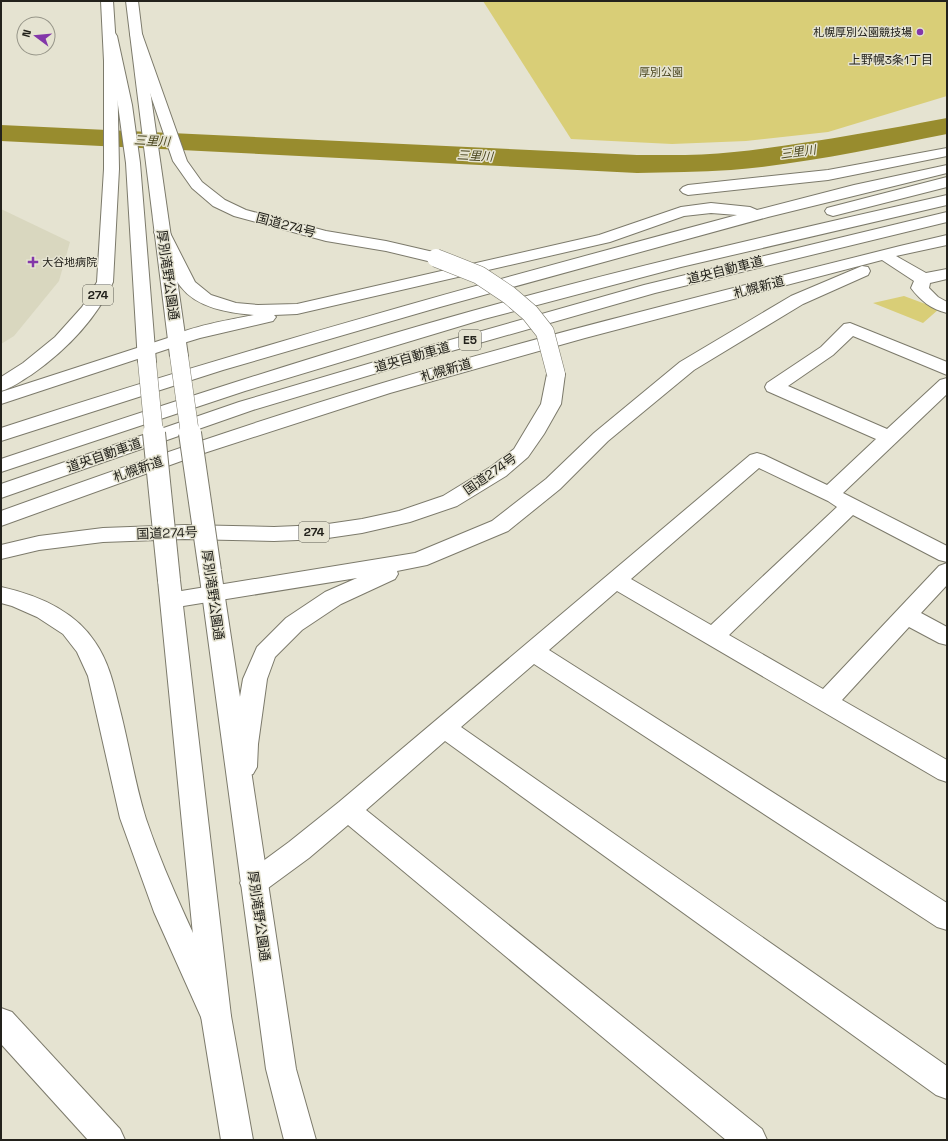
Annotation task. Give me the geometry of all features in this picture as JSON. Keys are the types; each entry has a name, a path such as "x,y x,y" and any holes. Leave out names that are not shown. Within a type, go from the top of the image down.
{"main road":[{"name":"274","path":"1,385 40,359 66,336 96,300 105,281 111,209 112,163 118,106 107,1"},
{"name":"厚別滝野公園通","path":"132,1 136,34 151,97 152,164 281,1069 300,1140"},
{"name":"国道274号","path":"1,552 39,543 103,535 185,532 274,534 321,532 362,526 403,517 450,501 499,471 521,453 551,404 556,374 545,332 530,313 509,295 480,275 436,258 386,246 306,231 240,213 219,203 197,185 180,161 151,97"},
{"name":"厚別滝野公園通","path":"118,106 132,163 146,356 170,590 216,1016 237,1140"},
{"path":"688,190 828,175 947,152"},
{"path":"1,435 241,358 409,310 760,214 882,183 947,169"},
{"path":"638,272 851,206 947,182"},
{"name":"道央自動車道","path":"1,466 225,391 471,317 638,272 850,221 947,200"},
{"path":"1,398 178,348 194,334 597,241 681,212 716,208 760,214"},
{"name":"道央自動車道","path":"1,491 246,406 436,349 650,289 947,217"},
{"path":"162,232 188,285 205,299 235,308 258,310 297,309"},
{"name":"札幌新道","path":"1,519 102,482 250,431 382,389 510,352 947,240"},
{"path":"242,798 245,744 255,679 265,653 294,624 333,598 500,526 553,484 601,437 687,366 797,300 897,254 923,279"},
{"path":"923,279 947,274"},
{"path":"923,279 920,288 925,296 933,303 947,308"},
{"path":"890,438 774,386 828,351 850,328 947,368"},
{"path":"828,494 947,384"},
{"path":"254,883 299,850 348,810 534,652 615,580 757,459 947,555"},
{"path":"713,637 850,506"},
{"path":"170,590 211,582 316,578 419,560"},
{"path":"825,702 947,571"},
{"path":"615,580 947,772"},
{"path":"1,596 18,599 45,610 72,628 87,648 100,676 133,818 168,912 216,1016"},
{"path":"906,615 947,637"},
{"path":"534,652 947,918"},
{"path":"444,727 947,1084"},
{"path":"348,810 751,1140"},
{"path":"1,1022 109,1140"}],"shaded area":[{"name":"大谷地病院","path":"1,209 70,242 59,281 14,336 1,344"}],"green space":[{"name":"厚別公園","path":"483,1 947,1 947,96 828,132 746,141 672,144 571,139"},
{"path":"904,296 939,309 923,323 873,303"}],"waterway":[{"name":"三里川","path":"1,133 637,164 733,161 823,149 947,126"}],"place":[{"name":"札幌厚別公園競技場","path":"920,32"},
{"name":"大谷地病院","path":"33,262"}],"district":[{"name":"上野幌3条1丁目","path":"891,60"}]}
